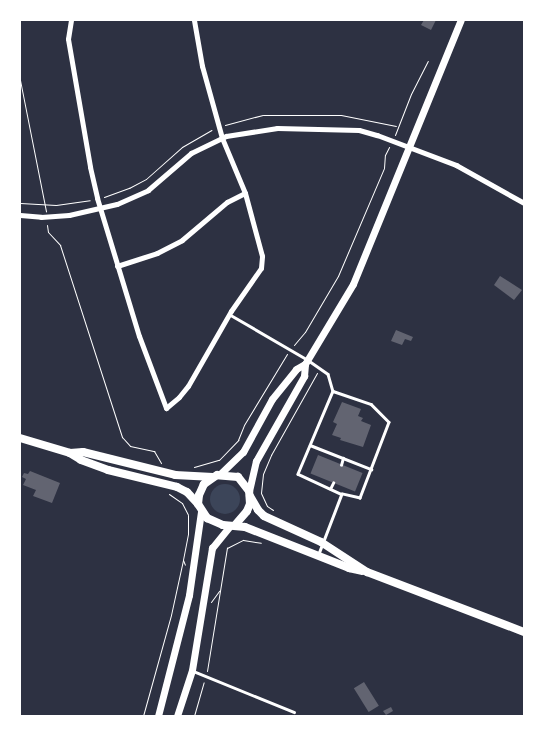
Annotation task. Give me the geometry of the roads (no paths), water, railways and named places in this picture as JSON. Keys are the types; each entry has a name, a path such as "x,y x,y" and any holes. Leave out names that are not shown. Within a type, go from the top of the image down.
{"main road":[{"path":"177,716 192,670 210,555 216,541 247,511 253,470 271,432 304,376 307,362 353,284 462,20"},
{"path":"158,716 185,614 198,535 201,490 243,452 272,399 296,369 307,362"},
{"path":"20,438 70,454 108,470 177,487 193,497 212,522 232,526 318,555 349,568 367,572 524,632"},
{"path":"70,454 83,452 175,475 238,477 250,493 258,510 264,516 324,544 367,572"}],"street":[{"path":"71,20 68,40 90,167 100,208 138,336 166,408 188,386 229,314 260,268 262,256 245,194 222,138 202,66 194,20"},
{"path":"20,215 46,217 69,215 132,198 148,190 191,154 222,138 256,130 277,128 358,130 392,140 456,165 524,203"},
{"path":"117,266 157,253 182,240 227,202 245,194"}],"lane":[{"path":"229,314 328,374 332,390 298,474 342,494 360,498 389,422 371,404 332,390"},
{"path":"310,445 371,469"},
{"path":"340,465 343,458"},
{"path":"330,489 333,483"},
{"path":"318,555 324,544 342,494"},
{"path":"192,670 294,712"}]}
